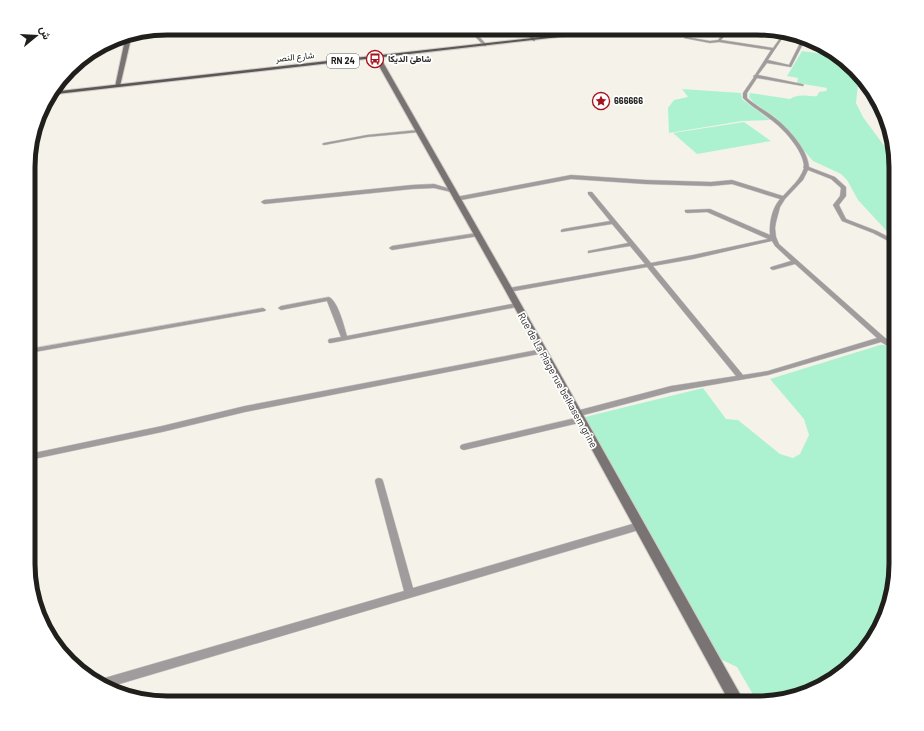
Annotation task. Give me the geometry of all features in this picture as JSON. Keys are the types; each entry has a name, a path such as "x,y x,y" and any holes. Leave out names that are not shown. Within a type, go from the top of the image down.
{"main road":[{"name":"شارع النصر","path":"58,93 575,35"}],"street":[{"path":"475,35 485,46"},
{"path":"529,35 534,40"},
{"path":"719,41 723,35"},
{"path":"686,38 710,42 719,41 772,49"},
{"path":"780,38 745,93 745,98 751,104 775,120 800,150 806,162 800,180 777,208 774,216 772,234 777,246 889,344"},
{"path":"117,86 127,42"},
{"path":"765,61 790,66 801,43"},
{"name":"Rue de La Plage rue belkasem grine","path":"377,57 453,194 509,290 578,417 734,696"},
{"path":"755,76 802,85"},
{"path":"324,144 372,136 418,131"},
{"path":"805,167 833,178 844,188 843,196 836,205 844,220 889,240"},
{"path":"264,202 434,186 453,194 571,177 646,182 710,184 732,182 784,198"},
{"path":"590,193 741,378"},
{"path":"687,211 708,210 774,239"},
{"path":"563,231 613,222"},
{"path":"392,248 477,235"},
{"path":"509,290 693,258 774,239"},
{"path":"590,252 631,244"},
{"path":"773,268 795,262"},
{"path":"281,308 329,299 332,303 345,339"},
{"path":"331,341 517,305"},
{"path":"35,351 262,310"},
{"path":"464,447 578,417 671,389 768,373 882,339"},
{"path":"35,456 162,429 245,409 542,351"},
{"path":"379,482 410,594"},
{"path":"109,682 639,526"}],"green space":[{"path":"802,51 824,54 837,62 858,83 856,103 863,117 885,147 888,156 889,233 858,200 847,180 841,174 813,161 776,118 754,103 749,97 750,93 790,99 800,96 817,96 819,92 826,91 827,88 797,83 798,78 787,76"},
{"path":"682,89 741,93 742,99 770,120 742,121 669,133 668,108 674,100 688,97"},
{"path":"744,122 771,141 697,154 673,133"},
{"path":"880,345 889,348 889,572 884,598 879,614 871,630 856,651 837,669 815,682 799,689 774,695 754,696 737,667 718,658 585,417 703,388 726,419 738,420 780,454 793,458 800,454 809,435 804,419 770,379"}],"water":[{"path":"868,96 876,112 869,104"}],"place":[{"name":"شاطئ الديكا","path":"375,59"},
{"name":"666666","path":"601,101"}]}
